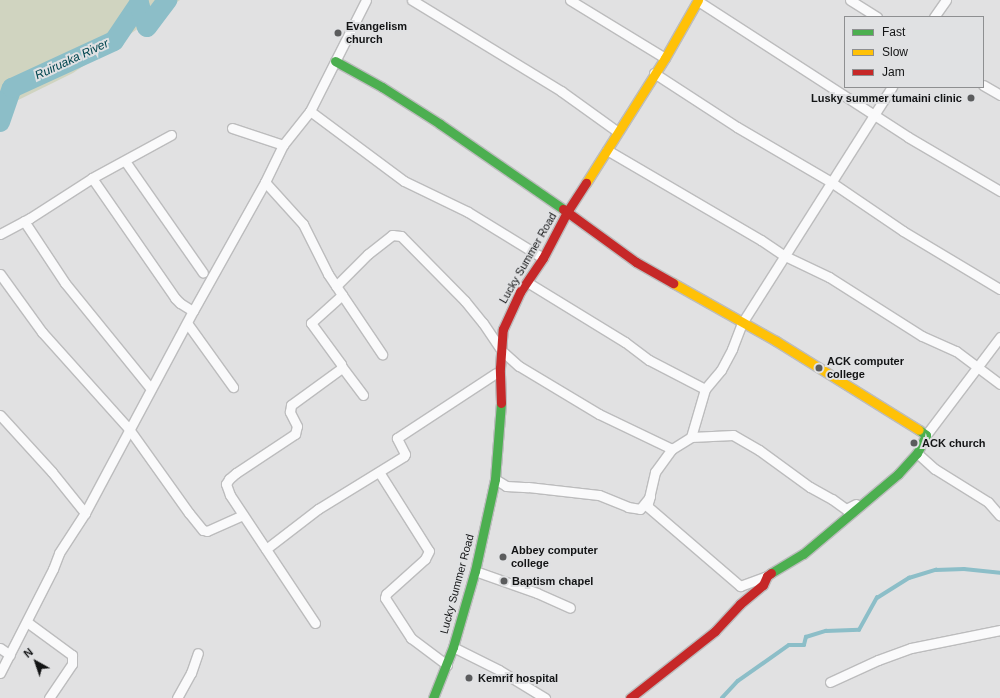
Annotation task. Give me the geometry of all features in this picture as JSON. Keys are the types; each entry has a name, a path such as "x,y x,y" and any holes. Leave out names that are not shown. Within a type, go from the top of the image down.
{"street":[{"path":"0,673 53,569 59,553 85,513 193,311 265,182 283,145 310,111 366,0"},
{"path":"412,0 561,91 618,132"},
{"path":"570,0 665,58"},
{"path":"698,0 908,137 1000,191"},
{"name":"Lucky Summer Road","path":"432,698 447,665 475,571 495,480 497,436 501,408 501,350 503,329 520,292 543,258 567,212 654,73 665,58 698,0"},
{"path":"850,0 875,16"},
{"path":"935,16 946,0"},
{"path":"335,61 382,87 440,124 490,160 516,175 636,262 776,341 926,435"},
{"path":"654,73 737,127 831,182 903,231 1000,289"},
{"path":"984,86 1000,95"},
{"path":"691,437 705,389 721,370 732,349 742,323 891,88"},
{"path":"310,111 404,181 468,212 543,258"},
{"path":"232,128 283,145"},
{"path":"0,234 30,218 92,178 171,135"},
{"path":"607,150 785,256 829,277 922,336 956,351 1000,384"},
{"path":"125,160 203,273"},
{"path":"92,178 175,298 180,304 193,311"},
{"path":"265,182 303,224 328,274 382,354"},
{"path":"24,220 65,283 151,389"},
{"path":"336,286 368,254 392,235 401,236 465,301 483,323 501,350 519,366 599,414 672,450"},
{"path":"0,274 42,332 129,429 189,513 203,530 207,531 243,516"},
{"path":"527,282 625,342 649,360 705,389"},
{"path":"342,294 311,323 363,394"},
{"path":"187,323 233,387"},
{"path":"648,502 740,586 767,576 802,554 898,474 917,453 926,435 1000,337"},
{"path":"316,623 226,489 229,479 295,434 297,426 290,412 291,405 342,367"},
{"path":"266,549 318,509 405,455 397,438 496,373"},
{"path":"0,414 52,472 85,513"},
{"path":"495,480 506,486 599,495 628,507 640,509 648,502 655,472 672,450 691,437 733,435 759,450 810,487 832,499 846,509 871,495"},
{"path":"917,453 935,469 988,502 1000,516"},
{"path":"379,472 430,551 425,558 386,594 385,598 412,638 447,665"},
{"path":"475,571 537,592 563,603 570,608"},
{"path":"630,698 715,631 740,604 763,585 767,576"},
{"path":"26,622 72,655 72,664 49,698"},
{"path":"830,682 878,660 911,648 1000,630"},
{"path":"453,647 500,670 545,698"},
{"path":"0,648 10,655"},
{"path":"177,698 191,673 198,653"}],"green space":[{"path":"0,0 180,0 73,73 0,109"}],"waterway":[{"name":"Ruiruaka River","path":"0,122 12,88 114,41 139,4 147,27 167,0"},
{"path":"722,698 738,681 789,645 804,645 806,637 826,631 859,630 877,598 909,578 936,570 964,569 1000,573"}],"traffic: fast":[{"path":"335,61 382,87 440,124 563,209"},
{"path":"433,698 453,647 475,571 495,479 501,403"},
{"path":"771,573 803,554 898,474 917,453 926,435 919,430"}],"traffic: slow":[{"path":"586,183 665,58 698,0"},
{"path":"673,283 776,341 919,430"}],"traffic: jam":[{"path":"501,403 500,368 503,329 520,292 543,258 567,212 586,183"},
{"path":"563,209 636,262 673,283"},
{"path":"630,698 715,631 740,604 763,585 767,576 771,573"}],"place":[{"name":"Evangelism church","path":"338,33"},
{"name":"Lusky summer tumaini clinic","path":"971,98"},
{"name":"ACK computer college","path":"819,368"},
{"name":"ACK church","path":"914,443"},
{"name":"Abbey computer college","path":"503,557"},
{"name":"Baptism chapel","path":"504,581"},
{"name":"Kemrif hospital","path":"469,678"}]}
